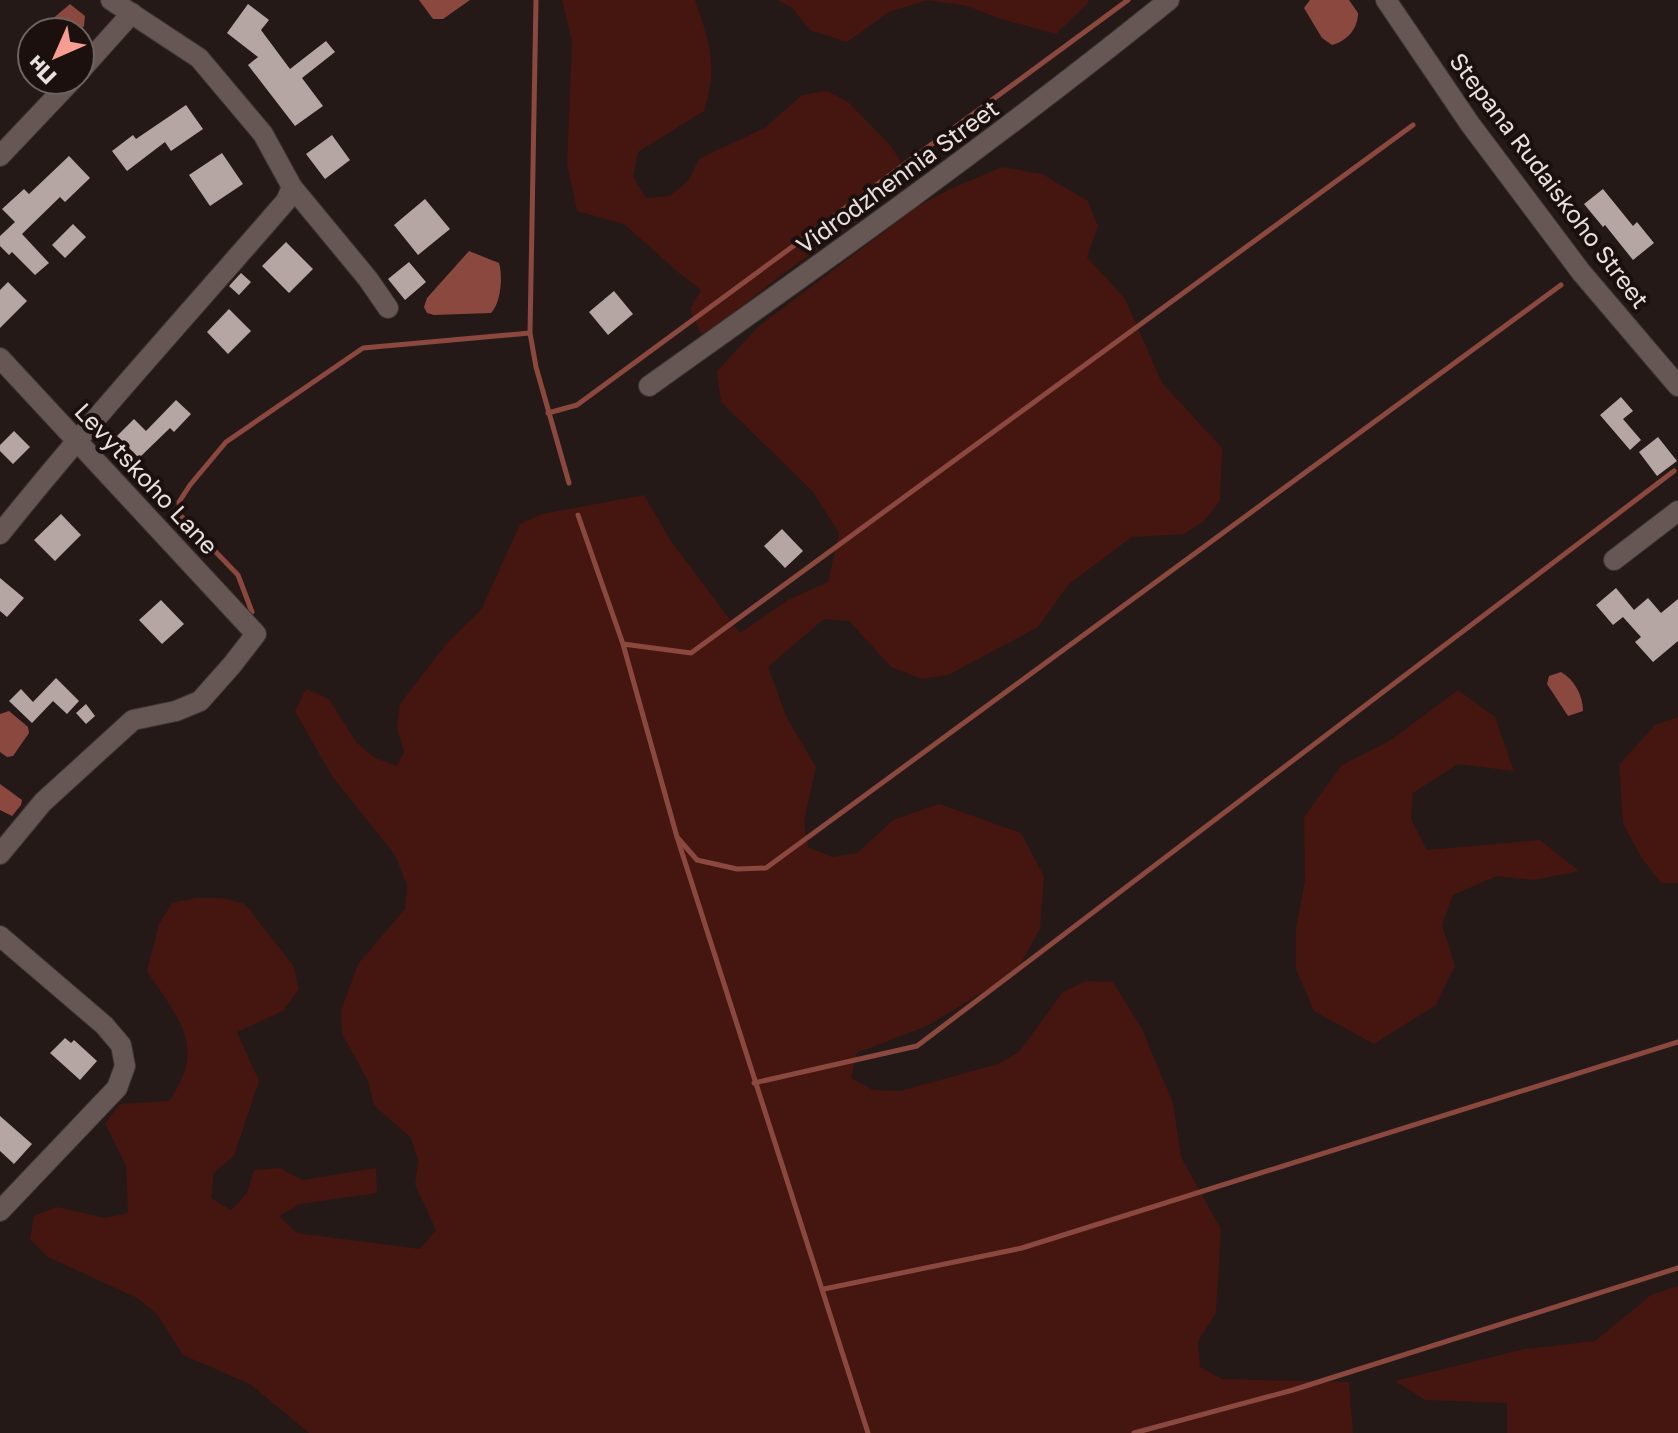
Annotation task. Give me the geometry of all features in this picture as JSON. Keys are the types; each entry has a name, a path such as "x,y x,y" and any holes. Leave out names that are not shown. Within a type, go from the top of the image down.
{"street":[{"path":"111,0 199,58 263,134 292,187 388,308"},
{"name":"Vidrodzhennia Street","path":"649,386 866,233 1053,94 1169,0"},
{"name":"Stepana Rudaiskoho Street","path":"1386,0 1487,147 1581,272 1678,386"},
{"path":"96,53 132,13"},
{"path":"0,156 57,96"},
{"path":"0,534 76,439 286,201 292,187"},
{"name":"Levytskoho Lane","path":"0,358 256,634 200,701 176,711 133,720 43,802 0,854"},
{"path":"1614,560 1678,511"},
{"path":"0,936 104,1025 121,1045 125,1066 117,1088 0,1211"}],"shaded area":[{"path":"419,0 470,0 443,19 433,19"},
{"path":"562,0 695,0 710,55 708,95 704,111 638,152 633,176 646,198 670,196 688,181 699,159 766,127 802,95 827,91 848,102 891,146 913,181 780,276 717,326 701,334 690,309 701,290 624,224 577,211 567,164 572,42"},
{"path":"778,0 928,0 889,12 847,42 810,30 792,8"},
{"path":"928,0 1089,2 1056,34 967,6"},
{"path":"1310,0 1349,0 1358,13 1351,34 1332,45 1322,38 1304,8"},
{"path":"70,4 85,16 56,16"},
{"path":"1002,167 1042,174 1088,201 1098,226 1087,257 1125,299 1162,383 1222,448 1220,501 1204,521 1184,534 1132,537 1069,584 1038,627 948,675 922,679 891,667 849,621 824,619 768,667 787,718 816,767 804,821 808,847 832,857 857,853 893,820 939,804 1021,833 1044,876 1040,929 1016,972 927,1026 857,1053 851,1078 873,1090 900,1091 998,1064 1019,1052 1063,992 1086,981 1113,982 1142,1029 1173,1103 1181,1157 1221,1229 1216,1313 1198,1341 1200,1367 1222,1379 1349,1382 1353,1433 309,1433 250,1384 183,1355 157,1314 137,1298 48,1257 30,1239 34,1216 57,1207 105,1218 128,1213 126,1166 105,1123 120,1104 169,1101 181,1082 187,1048 184,1033 147,971 159,924 172,903 196,898 222,898 245,904 293,965 299,989 283,1011 237,1032 259,1081 234,1156 214,1172 211,1198 231,1210 247,1193 254,1170 280,1168 302,1180 376,1168 377,1193 300,1204 279,1216 297,1233 420,1249 436,1230 415,1185 418,1160 411,1138 374,1105 368,1081 342,1034 341,1011 358,964 405,909 407,885 395,855 332,776 295,711 306,689 329,699 356,742 375,758 397,766 404,752 397,728 400,704 446,644 481,610 520,524 542,514 644,495 671,541 740,633 788,600 828,582 839,533 813,492 721,402 717,371 759,326 917,207"},
{"path":"469,251 499,263 500,289 494,309 491,313 427,313 424,307 427,298"},
{"path":"1561,672 1577,689 1583,711 1568,716 1547,684 1549,676"},
{"path":"1458,690 1495,717 1514,771 1458,764 1413,793 1411,819 1427,850 1540,840 1579,871 1534,880 1497,876 1453,895 1442,925 1455,966 1436,1005 1374,1044 1314,1011 1296,969 1296,928 1305,881 1304,817 1342,765 1391,740"},
{"path":"9,711 28,727 29,733 13,756 7,757 0,752 0,714"},
{"path":"1678,717 1678,883 1661,883 1641,857 1623,823 1619,765 1655,725"},
{"path":"0,784 22,800 12,816 0,810"},
{"path":"1678,1286 1678,1433 1507,1433 1507,1403 1425,1400 1395,1381 1525,1349 1595,1341 1651,1295"}],"building":[{"path":"248,4 269,20 261,30 290,69 326,41 335,52 302,78 323,106 295,126 248,65 258,57 227,33"},
{"path":"186,105 203,129 171,151 165,142 127,171 112,151 133,135 136,139"},
{"path":"332,135 350,160 325,179 306,154"},
{"path":"222,153 243,184 210,206 189,175"},
{"path":"69,156 90,178 65,202 60,197 22,234 49,263 35,275 12,252 9,255 0,246 0,236 15,222 2,209 24,189 29,194"},
{"path":"1603,189 1633,226 1637,222 1654,243 1633,260 1584,204"},
{"path":"425,199 450,229 418,255 394,225"},
{"path":"73,224 86,237 65,258 52,245"},
{"path":"286,242 313,269 289,293 262,266"},
{"path":"409,262 426,282 405,300 388,279"},
{"path":"241,273 251,282 239,295 229,286"},
{"path":"8,282 27,301 0,328 0,290"},
{"path":"614,291 633,314 608,335 589,312"},
{"path":"229,309 251,331 228,354 207,332"},
{"path":"1621,397 1633,411 1623,419 1641,440 1630,450 1600,415"},
{"path":"176,400 191,414 174,432 170,428 139,458 117,436 134,419 146,431"},
{"path":"14,431 30,447 13,464 0,451 0,445"},
{"path":"1658,437 1677,461 1657,476 1639,452"},
{"path":"61,514 81,535 55,561 34,540"},
{"path":"782,529 803,551 785,568 764,546"},
{"path":"0,578 24,598 7,617 0,611"},
{"path":"1616,588 1634,610 1648,598 1661,613 1678,599 1678,641 1653,662 1635,642 1641,637 1623,617 1613,625 1596,605"},
{"path":"161,600 184,624 162,644 139,620"},
{"path":"56,678 79,701 67,714 53,701 32,723 9,701 21,689 33,702"},
{"path":"86,704 95,716 86,724 76,713"},
{"path":"65,1038 71,1043 74,1040 97,1061 80,1080 50,1053"},
{"path":"0,1116 32,1144 14,1164 0,1151"}],"waterway":[{"path":"536,0 530,333 536,367 569,483"},
{"path":"548,413 577,405 1128,0"},
{"path":"623,644 691,653 1413,125"},
{"path":"677,837 697,860 737,869 766,868 1561,285"},
{"path":"252,612 238,575 180,515 179,502 226,442 363,348 530,333"},
{"path":"754,1083 917,1046 1674,471"},
{"path":"578,515 623,644 677,837 868,1433"},
{"path":"824,1289 1022,1248 1678,1042"},
{"path":"1134,1433 1293,1390 1678,1268"}]}
